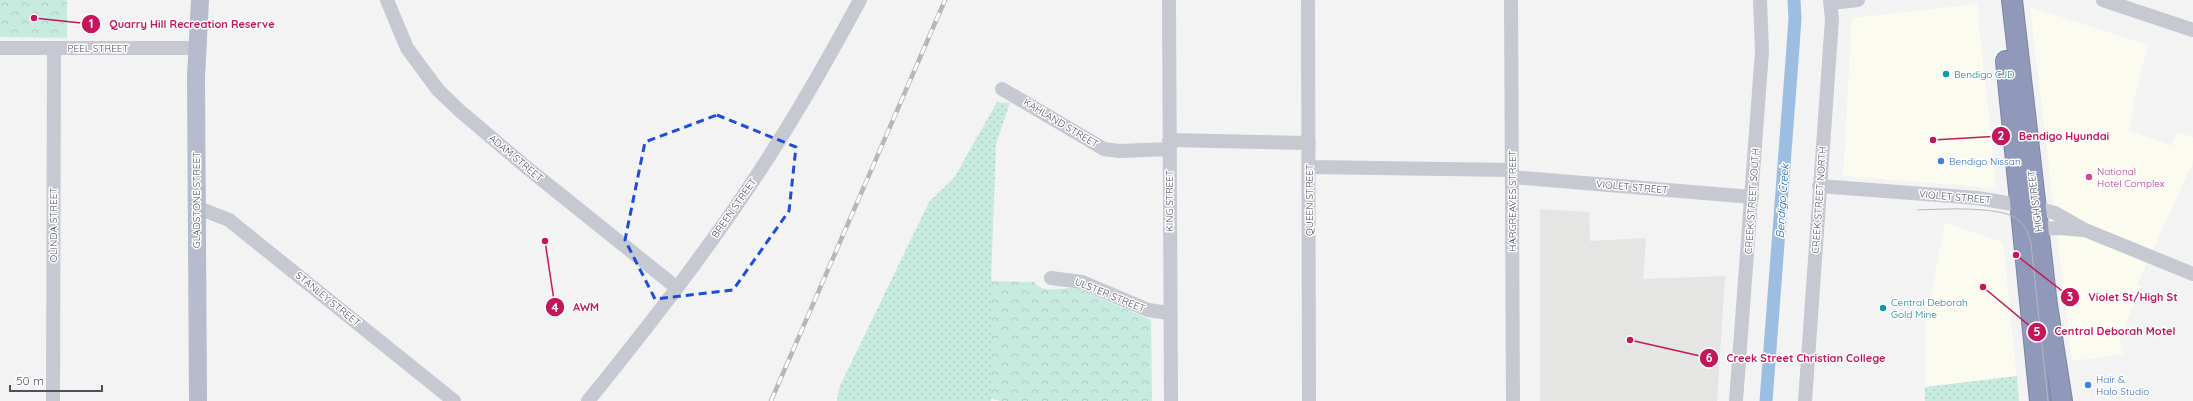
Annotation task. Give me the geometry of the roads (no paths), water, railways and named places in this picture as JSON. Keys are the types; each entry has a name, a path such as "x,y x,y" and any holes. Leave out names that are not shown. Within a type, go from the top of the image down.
{"highway":[{"name":"HIGH STREET","path":"2000,0 2041,324 2040,401"},
{"name":"HIGH STREET","path":"2012,0 2027,206"},
{"name":"HIGH STREET","path":"2041,324 2062,401"}],"main road":[{"name":"GLADSTONE STREET","path":"198,401 196,48 200,0"}],"street":[{"name":"ADAM STREET","path":"387,0 407,48 438,90 460,111 526,167 677,288"},
{"name":"BREEN STREET","path":"588,401 677,288 770,155 860,0"},
{"name":"KING STREET","path":"1169,0 1169,313 1171,401"},
{"name":"QUEEN STREET","path":"1308,0 1309,401"},
{"name":"HARGREAVES STREET","path":"1511,0 1513,401"},
{"name":"CREEK STREET SOUTH","path":"1736,401 1762,51 1760,0"},
{"path":"1830,2 1858,0"},
{"path":"2104,0 2193,30"},
{"name":"CREEK STREET NORTH","path":"1805,401 1832,19 1830,2"},
{"name":"PEEL STREET","path":"0,48 196,48"},
{"name":"OLINDA STREET","path":"53,401 54,48"},
{"name":"KAHLAND STREET","path":"1002,89 1104,149 1119,151 1169,144 1309,143"},
{"name":"VIOLET STREET","path":"1309,167 1512,174 1752,197"},
{"name":"VIOLET STREET","path":"1819,186 1983,198 2027,206 2064,217 2084,230 2193,274"},
{"name":"STANLEY STREET","path":"196,207 229,220 454,401"},
{"name":"VIOLET STREET","path":"2030,230 2061,228 2084,230"},
{"name":"ULSTER STREET","path":"1051,278 1082,282 1148,310 1169,313"}],"waterway":[{"name":"Bendigo Creek","path":"1766,401 1793,47 1795,18 1794,0"}],"tram line":[{"path":"1918,210 1983,210 2007,214 2019,220 2024,226 2031,244 2048,401"}],"railway":[{"path":"771,401 945,0"}],"place":[{"name":"Quarry Hill Recreation Reserve","path":"34,18"},
{"name":"Bendigo CJD","path":"1946,74"},
{"name":"Bendigo Hyundai","path":"1933,140"},
{"name":"Bendigo Nissan","path":"1941,161"},
{"name":"National Hotel Complex","path":"2089,177"},
{"name":"AWM","path":"545,241"},
{"name":"Violet St/High St","path":"2016,255"},
{"name":"Central Deborah Motel","path":"1983,287"},
{"name":"Central Deborah Gold Mine","path":"1883,308"},
{"name":"Creek Street Christian College","path":"1630,340"},
{"name":"Hair & Halo Studio","path":"2088,385"}]}
